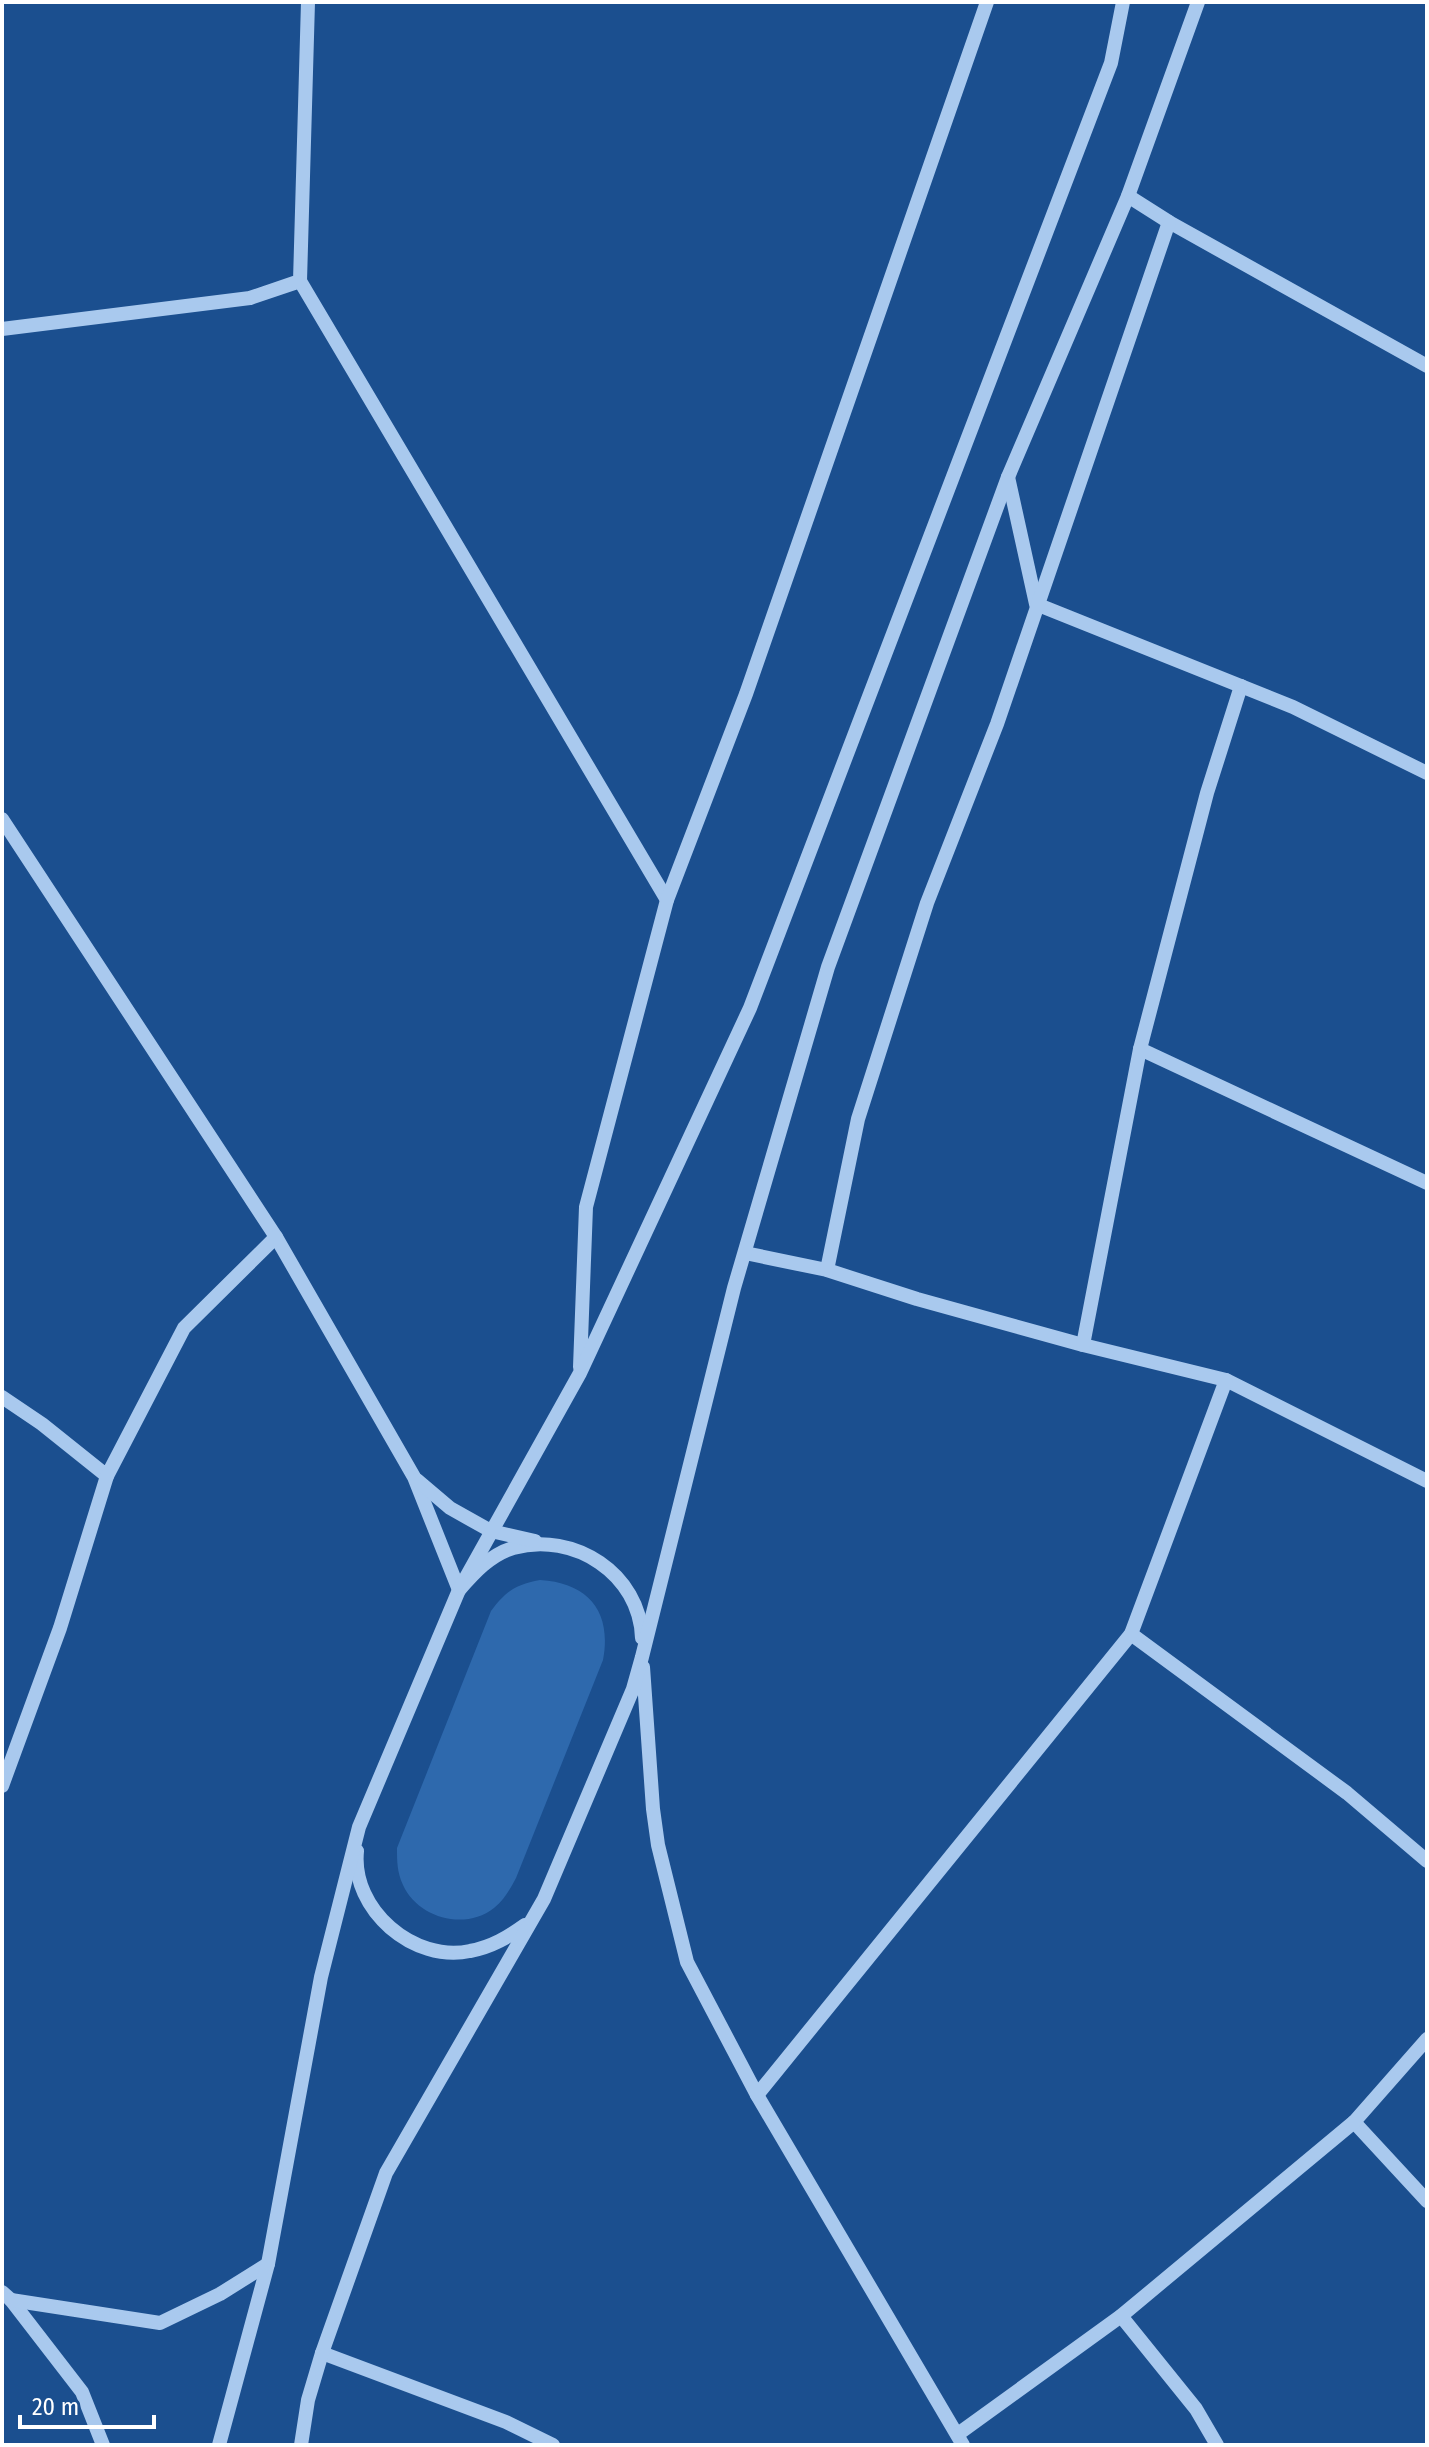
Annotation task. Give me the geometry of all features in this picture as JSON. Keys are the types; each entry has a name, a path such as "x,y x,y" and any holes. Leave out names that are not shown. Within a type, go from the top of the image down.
{"street":[{"path":"308,2 300,281 667,900"},
{"path":"580,1373 586,1207 667,900 746,694 987,2"},
{"path":"219,2445 268,2264 321,1977 359,1827 459,1590 580,1373 750,1008 1111,63 1123,2"},
{"path":"301,2445 308,2400 322,2353 386,2173 544,1899 633,1689 734,1288 828,967 1008,477 1128,196 1198,2"},
{"path":"1128,196 1427,366"},
{"path":"827,1270 858,1119 927,903 997,724 1169,222"},
{"path":"2,329 250,298 300,281"},
{"path":"1008,477 1036,604"},
{"path":"1036,604 1293,707 1427,773"},
{"path":"1083,1345 1140,1049 1207,793 1241,686"},
{"path":"2,819 276,1237 414,1477 459,1590"},
{"path":"1140,1049 1427,1183"},
{"path":"2,1786 60,1628 107,1476 184,1328 276,1237"},
{"path":"745,1253 827,1270 917,1299 1083,1345 1226,1380 1427,1481"},
{"path":"757,2095 1131,1634 1226,1380"},
{"path":"2,1397 42,1424 107,1476"},
{"path":"414,1477 450,1508 491,1531 578,1550 588,1555 607,1567 629,1592 641,1624 657,1833 687,1962 757,2095 960,2440 1121,2316 1354,2122 1427,2039"},
{"path":"459,1590 482,1564 512,1549 545,1544"},
{"path":"1131,1634 1347,1793 1427,1861"},
{"path":"359,1827 356,1860 363,1891 380,1919 404,1940 434,1951 467,1952 499,1943 525,1925 544,1899"},
{"path":"1354,2122 1427,2201"},
{"path":"7,2296 160,2323 220,2294 268,2264"},
{"path":"7,2296 82,2392 103,2445"},
{"path":"1121,2316 1196,2409 1217,2445"},
{"path":"322,2353 506,2422 553,2445"}],"shaded area":[{"path":"540,1580 572,1587 593,1603 604,1628 603,1660 509,1890 498,1905 482,1915 470,1919 443,1918 419,1906 410,1896 400,1876 397,1848 491,1611 512,1590"}]}
